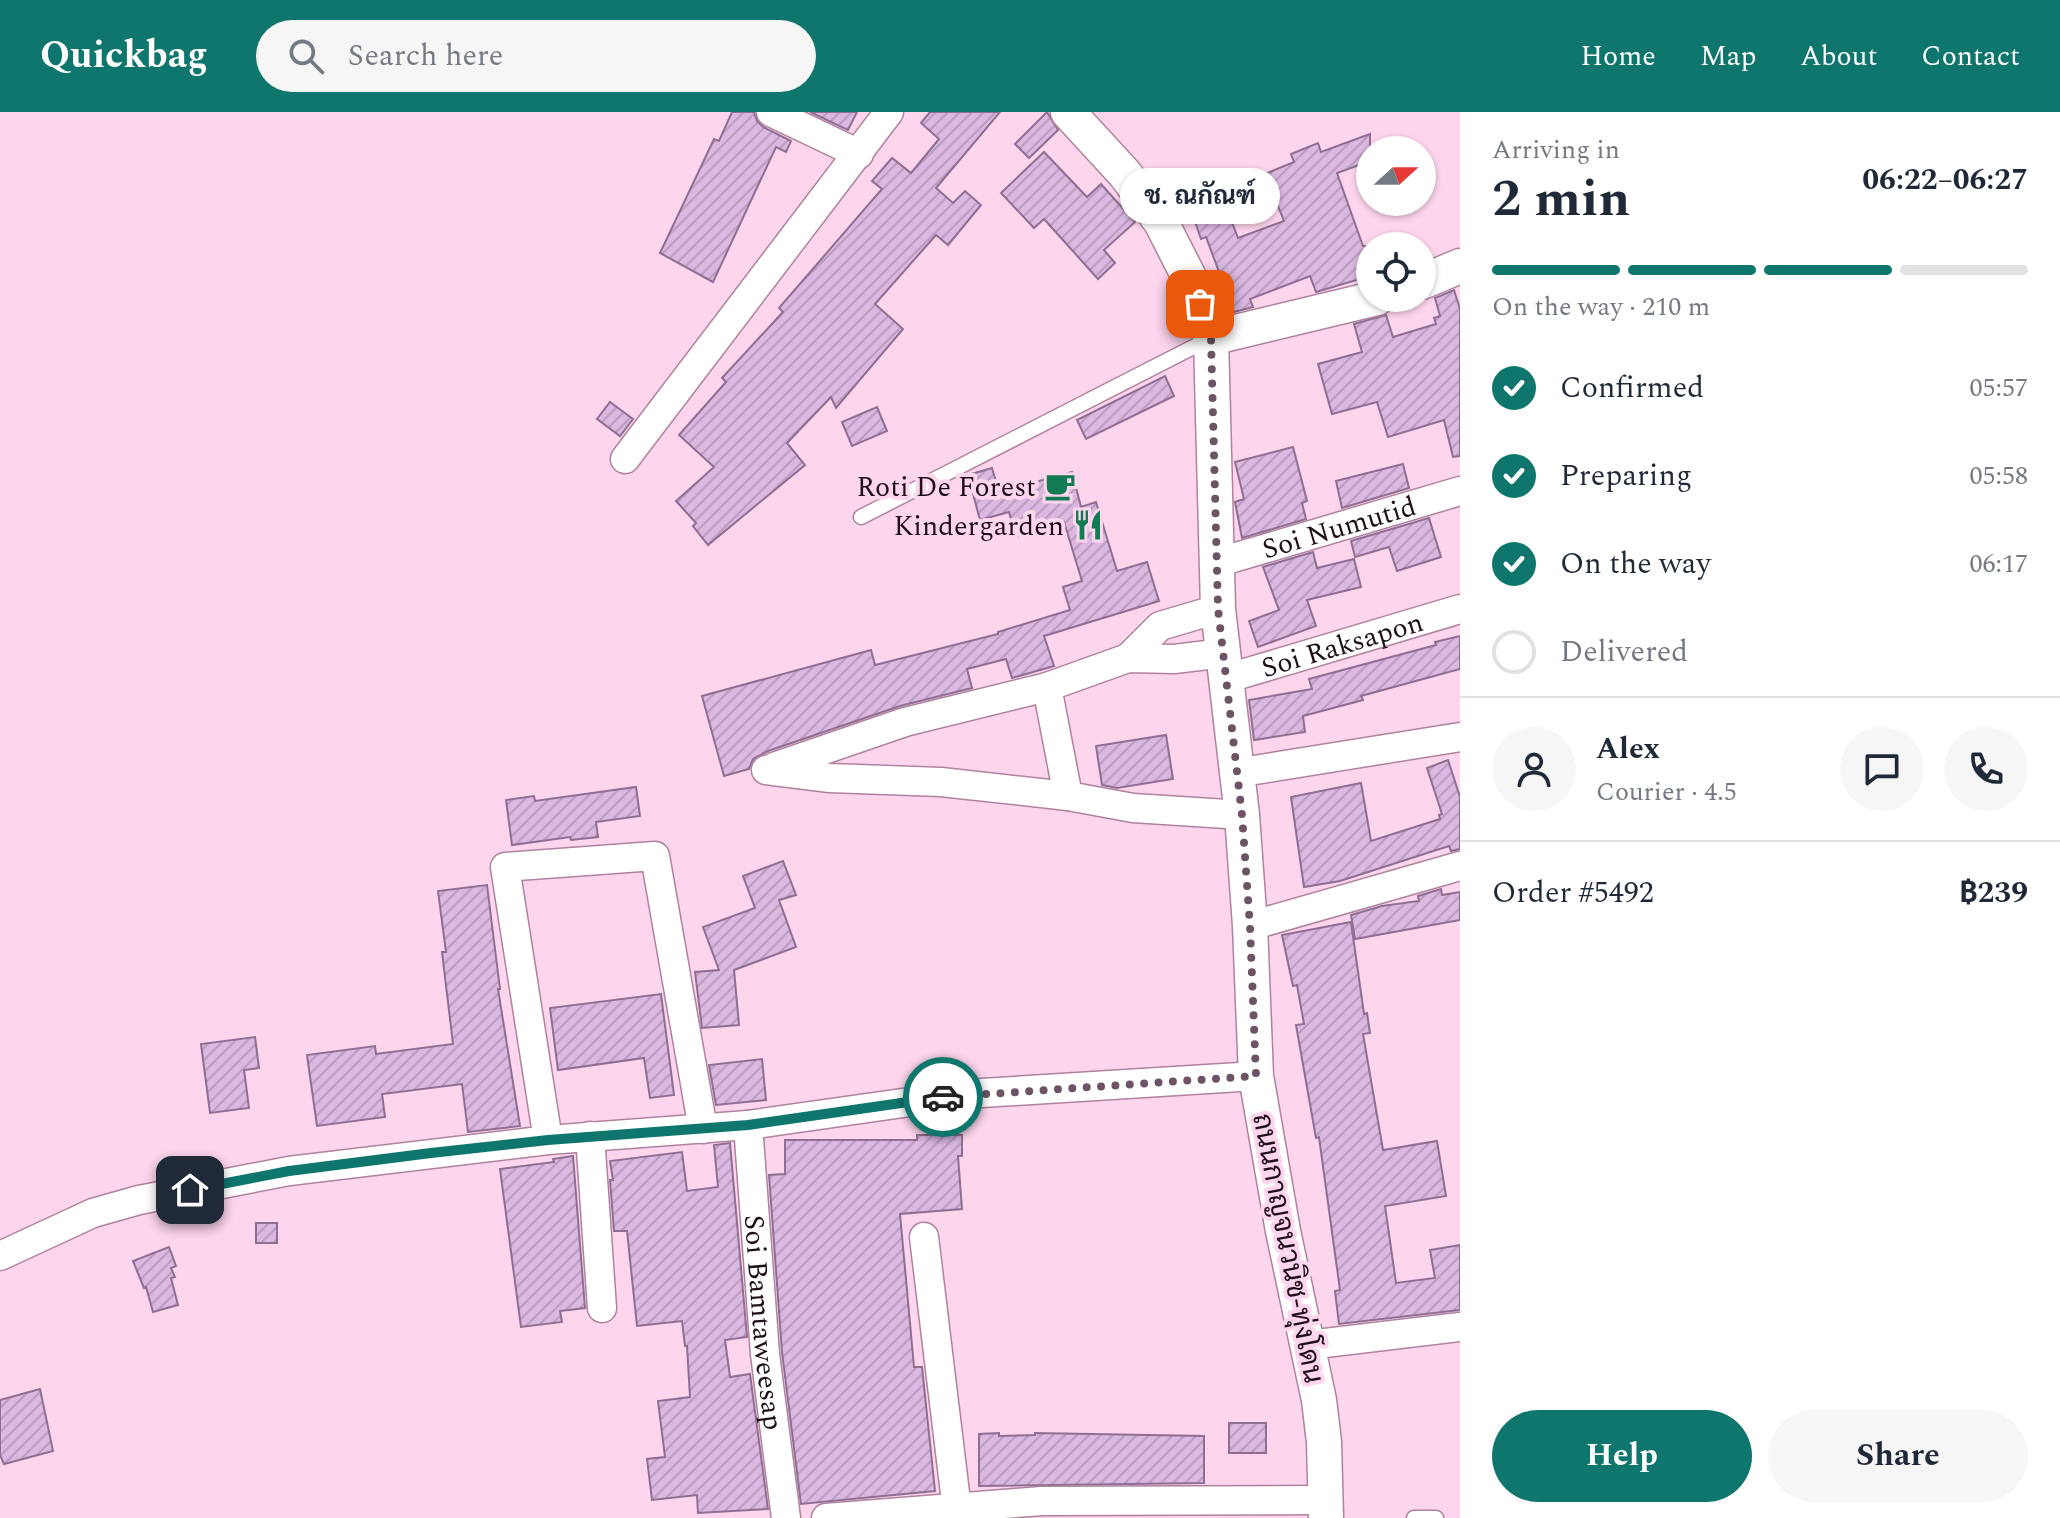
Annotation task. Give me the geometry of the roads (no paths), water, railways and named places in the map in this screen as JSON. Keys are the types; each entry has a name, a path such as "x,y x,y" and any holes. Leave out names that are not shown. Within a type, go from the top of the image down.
{"street":[{"path":"771,112 859,154"},
{"path":"625,459 889,112"},
{"name":"ถนนกาญจนวนิช-ทุ่งโดน","path":"1068,112 1125,174 1161,222 1194,287 1211,338 1218,609 1242,815 1256,1076 1283,1231 1322,1422 1326,1509"},
{"path":"1436,276 1460,266"},
{"path":"1211,338 1356,303"},
{"name":"Soi Numutid","path":"1216,563 1460,491"},
{"path":"1218,609 1160,626 1128,658 1047,687 905,722 766,770 830,778 941,782 1068,796 1133,808 1242,815"},
{"name":"Soi Raksapon","path":"1128,658 1174,659 1225,666 1460,609"},
{"path":"1047,687 1068,796"},
{"path":"1236,773 1460,737"},
{"path":"548,1140 505,867 655,856 703,1129"},
{"path":"1250,926 1460,866"},
{"path":"0,1256 93,1213 139,1200 289,1171 548,1140 748,1125 966,1094 1256,1076"},
{"name":"Soi Bamtaweesap","path":"748,1125 765,1354 786,1518"},
{"path":"590,1136 602,1308"},
{"path":"924,1237 957,1512"},
{"path":"1308,1345 1460,1327"},
{"path":"826,1518 957,1512 1042,1501 1326,1509"}],"lane":[{"path":"861,517 1211,338"},
{"path":"1414,1518 1436,1518"}],"place":[{"name":"ช. ณกัณฑ์","path":"1200,304"},
{"name":"Roti De Forest","path":"1060,486"},
{"name":"Kindergarden","path":"1088,525"}]}
